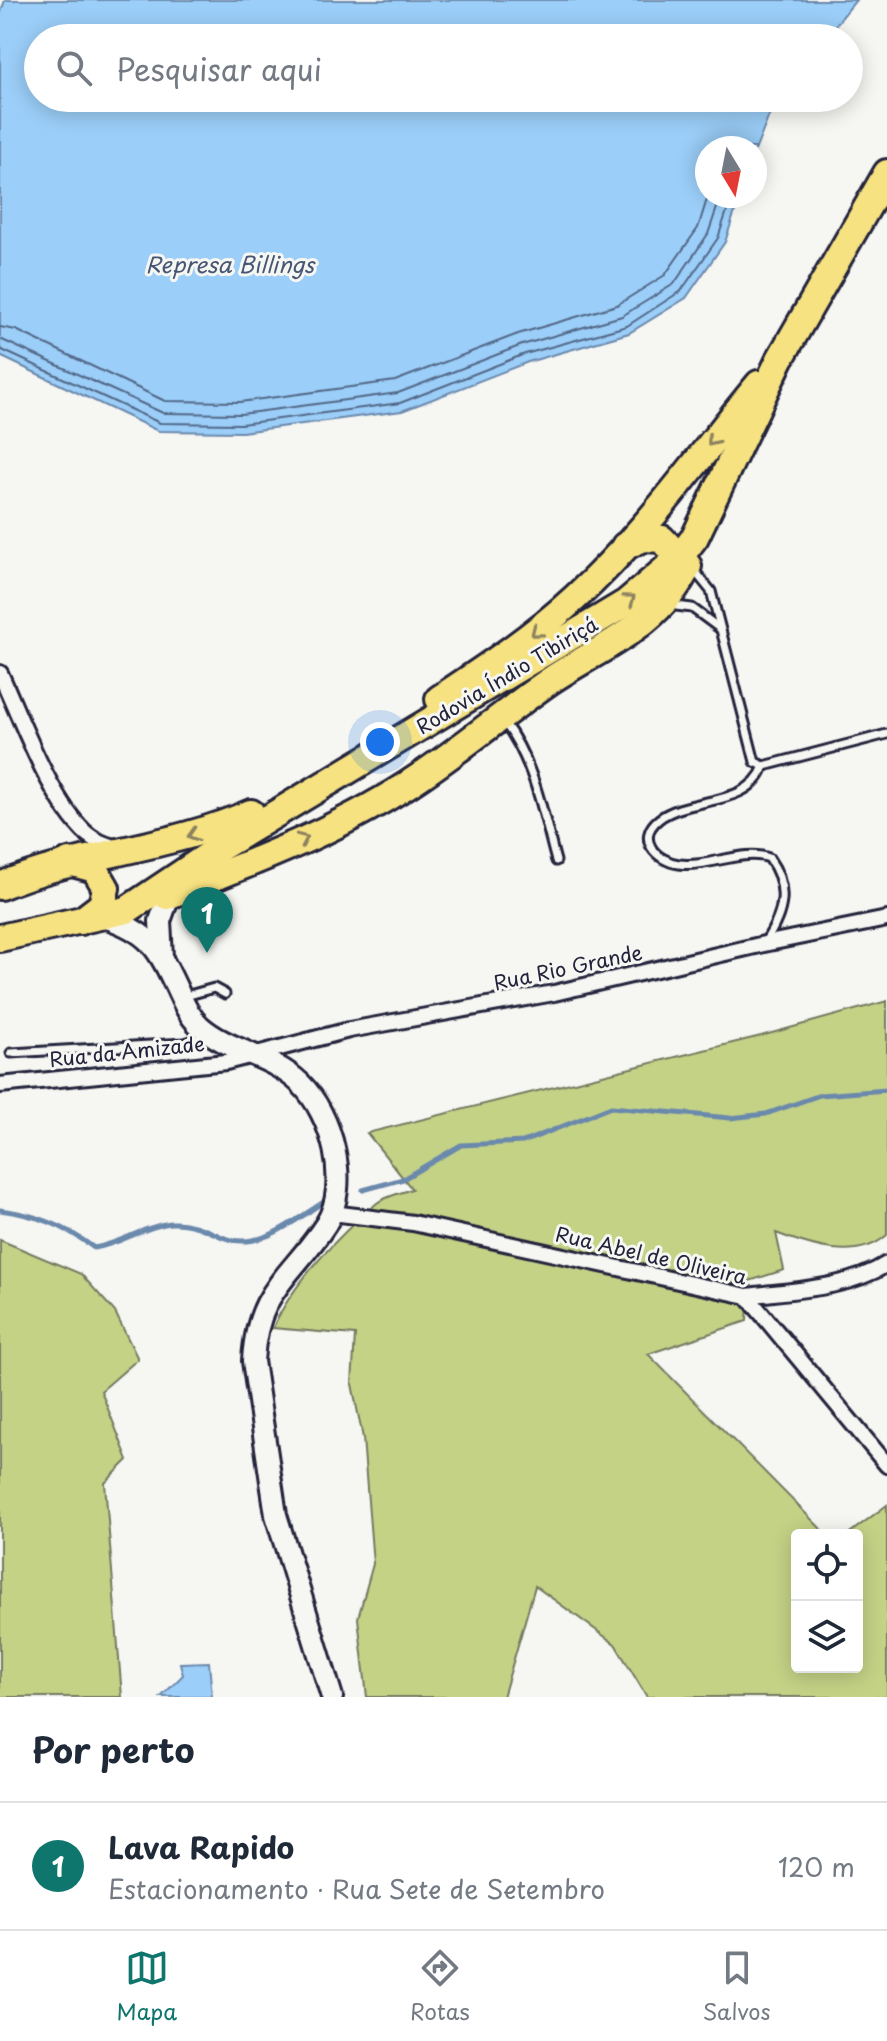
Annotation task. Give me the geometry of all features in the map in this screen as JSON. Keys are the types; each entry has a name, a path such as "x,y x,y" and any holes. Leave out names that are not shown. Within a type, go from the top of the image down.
{"highway":[{"name":"Rodovia Índio Tibiriçá","path":"0,938 116,914 224,845 572,638 684,562 780,359 887,173"},
{"name":"Rodovia Índio Tibiriçá","path":"0,886 69,862 188,837 244,816 375,740 533,635 578,595 625,546 780,359"},
{"path":"116,914 169,896 322,831 382,799 420,777 581,660 647,621 665,605 684,562 662,539 654,537 625,546"},
{"path":"69,862 95,869 106,888 102,905 78,923"}],"street":[{"path":"0,673 46,772 78,826 103,844 125,850"},
{"path":"69,862 78,847 78,826"},
{"path":"162,957 160,921 169,896"},
{"path":"116,914 138,930 162,957 188,1013 211,1034 287,1071 324,1112 335,1158 332,1213 271,1292 255,1335 253,1361 276,1515 332,1697"},
{"name":"Rua Rio Grande","path":"257,1054 349,1030 554,993 887,919"},
{"name":"Rua da Amizade","path":"0,1085 185,1068 257,1054"},
{"name":"Rua Abel de Oliveira","path":"332,1213 413,1223 747,1296 887,1465"},
{"path":"747,1296 833,1284 860,1277 887,1264"}],"lane":[{"path":"684,562 709,585 755,762 764,766 887,734"},
{"path":"665,605 692,608 719,628"},
{"path":"500,716 518,740 530,768 556,861"},
{"path":"764,766 754,784 658,820 650,832 649,846 657,858 683,865 716,864 748,855 769,858 778,875 783,907 764,944"},
{"path":"181,997 214,988 225,994"},
{"path":"11,1053 185,1043 211,1034"}],"green space":[{"path":"887,1001 887,1235 862,1248 848,1250 803,1243 776,1233 784,1270 749,1281 747,1321 648,1354 821,1529 791,1529 791,1673 863,1673 863,1529 855,1529 887,1505 887,1697 647,1697 615,1644 535,1586 503,1697 367,1697 358,1618 373,1564 363,1438 352,1384 355,1335 273,1328 304,1277 348,1229 381,1201 412,1189 367,1133 761,1036"},
{"path":"0,1240 81,1274 115,1312 138,1359 101,1391 128,1460 105,1483 122,1697 0,1697"}],"water":[{"name":"Represa Billings","path":"5,0 856,0 836,24 24,24 24,112 770,112 761,136 695,136 695,208 736,208 725,242 686,298 629,333 528,362 402,411 242,432 158,431 0,356 0,15"},
{"path":"209,1662 212,1697 161,1697 183,1675 180,1663"}],"waterway":[{"path":"363,1190 403,1179 461,1145 523,1142 611,1107 730,1118 766,1114 820,1095 887,1090"},
{"path":"0,1210 50,1222 94,1248 171,1223 192,1225 238,1241 251,1240 276,1232 322,1203"}],"place":[{"name":"Lava Rapido","path":"207,953"}]}
